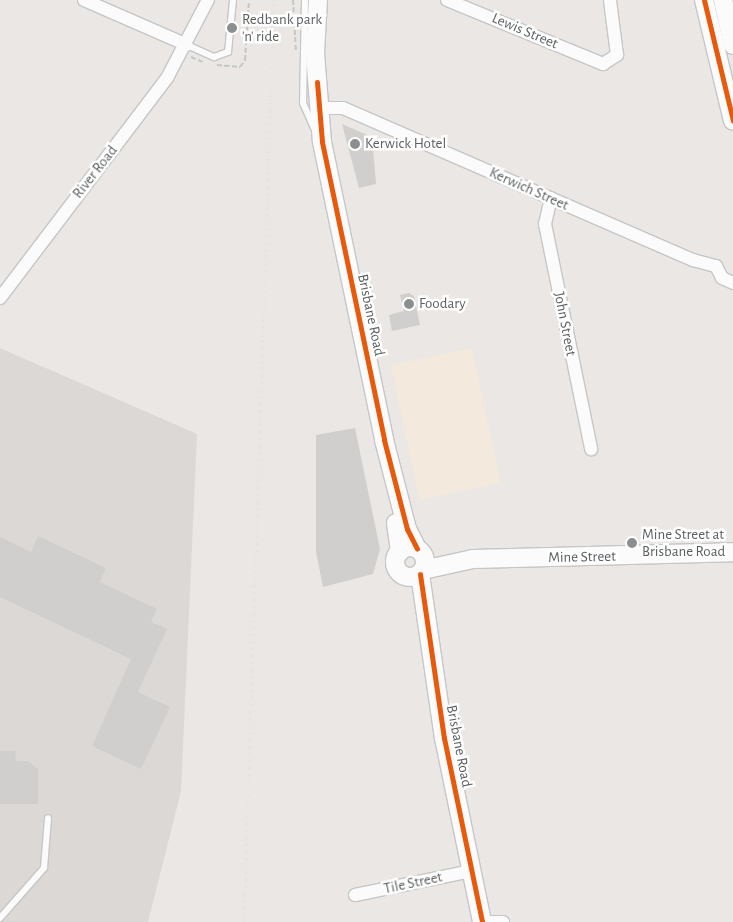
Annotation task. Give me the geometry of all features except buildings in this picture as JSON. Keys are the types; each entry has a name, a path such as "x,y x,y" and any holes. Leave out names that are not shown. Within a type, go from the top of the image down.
{"main road":[{"name":"Brisbane Road","path":"318,0 318,108 322,142 384,440 412,551 422,572 428,649 482,922"},
{"path":"704,0 733,121"},
{"path":"723,0 733,45"},
{"name":"Brisbane Road","path":"412,551 396,566 402,575 428,649"},
{"name":"Mine Street","path":"412,551 473,559 691,556 733,552"},
{"name":"Mine Street","path":"691,556 733,564"},
{"name":"Mine Street","path":"402,575 473,559"}],"street":[{"path":"84,0 187,45"},
{"name":"River Road","path":"0,298 187,45 208,0"},
{"name":"Lewis Street","path":"447,0 462,2 603,64 617,55 610,0"},
{"name":"Kerwich Street","path":"318,108 342,108 551,198 716,266 722,278 733,283"},
{"name":"John Street","path":"551,198 545,224 591,449"},
{"name":"Tile Street","path":"355,895 471,871"},
{"path":"490,922 503,922"}],"lane":[{"path":"187,45 214,57 228,52 233,0"},
{"path":"305,0 304,103 322,142"},
{"path":"0,918 44,868 48,818"}],"path":[{"path":"293,0 292,52 299,52"}],"shaded area":[{"path":"0,348 197,434 181,791 148,922 0,922"},
{"path":"472,348 501,483 420,500 391,365"}],"railway":[{"path":"244,922 274,0"}],"cycle path":[{"path":"704,0 733,121"},
{"path":"317,82 322,142 384,440 407,529 417,549"},
{"path":"420,574 444,738 482,922"}],"place":[{"name":"Redbank park 'n' ride","path":"232,28"},
{"name":"Kerwick Hotel","path":"355,144"},
{"name":"Foodary","path":"409,304"},
{"name":"Mine Street at Brisbane Road","path":"632,543"}]}
